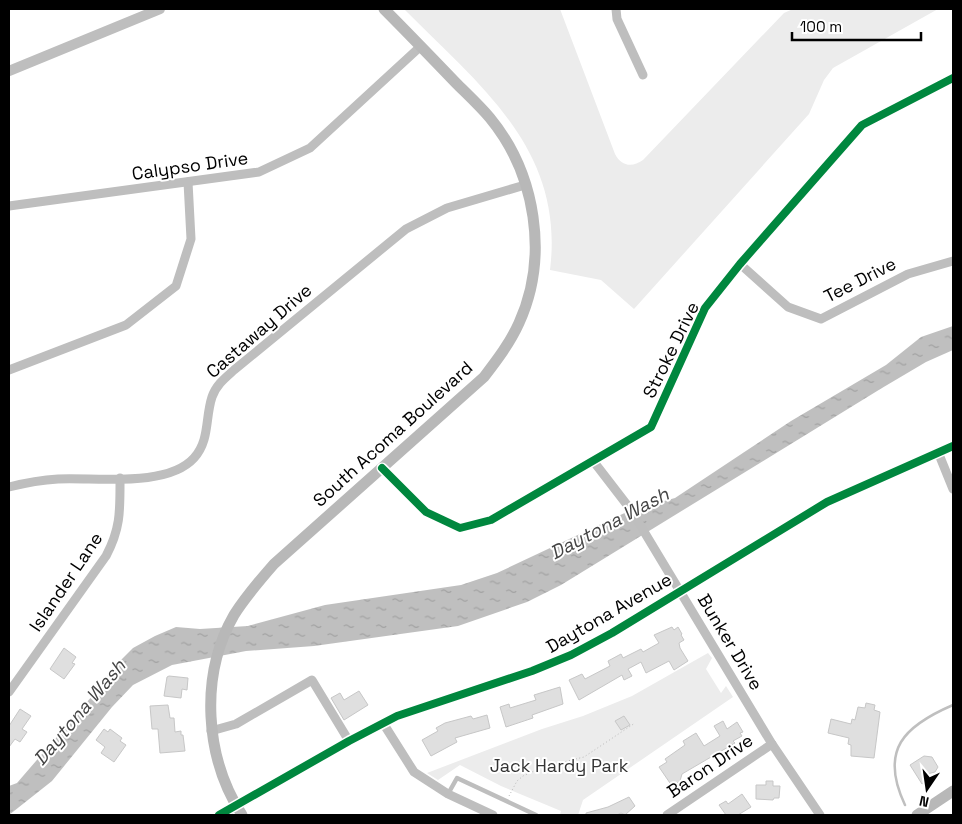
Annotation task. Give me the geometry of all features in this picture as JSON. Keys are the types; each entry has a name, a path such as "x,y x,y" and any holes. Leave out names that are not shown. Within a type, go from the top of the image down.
{"main road":[{"name":"South Acoma Boulevard","path":"239,811 225,786 211,731 210,710 215,667 233,617 250,591 274,564 484,378 503,352 519,322 529,290 534,261 535,232 525,185 517,161 490,118 384,9"},
{"path":"917,815 952,793"}],"street":[{"path":"9,71 160,9"},
{"path":"616,9 617,19 643,75"},
{"name":"Calypso Drive","path":"9,206 259,172 310,148 421,46"},
{"name":"Stroke Drive","path":"382,468 426,512 460,528 491,520 594,462 651,427 705,308 740,264 862,125 953,78"},
{"path":"9,370 126,325 176,286 191,239 188,182"},
{"name":"Castaway Drive","path":"9,487 55,479 146,477 184,467 195,457 204,443 212,397 222,382 406,229 448,208 525,185"},
{"name":"Tee Drive","path":"740,264 788,307 821,319 908,274 953,261"},
{"name":"Daytona Avenue","path":"219,815 239,811 349,741 383,723 412,710 548,665 612,632 827,502 953,446"},
{"path":"938,452 953,489"},
{"name":"Bunker Drive","path":"594,462 631,510 772,744 820,815"},
{"name":"Islander Lane","path":"9,692 106,556 116,537 120,518 120,478"},
{"path":"211,731 236,724 312,680 349,741"},
{"path":"383,723 414,772 448,794 493,815"},
{"name":"Baron Drive","path":"667,815 772,744"}],"lane":[{"path":"448,794 457,778 536,815"}],"path":[{"path":"507,802 517,781 523,776 543,767 584,757 635,723"}],"green space":[{"path":"404,9 560,9 615,154 620,161 631,165 643,160 784,13 793,9 938,9 833,68 824,80 809,114 634,309 601,280 550,270 551,227 544,189 530,155 511,123 488,94"},
{"name":"Jack Hardy Park","path":"708,653 712,658 706,669 721,693 726,686 733,697 583,800 578,815 560,815 561,811 501,786 460,765 438,780 427,773 632,696"}],"water":[{"name":"Daytona Wash","path":"953,326 953,350 926,362 882,388 561,585 527,602 458,626 314,646 246,651 172,665 133,685 112,707 52,781 9,815 9,786 17,783 93,695 113,668 133,648 155,636 176,627 200,629 248,626 325,605 461,585 497,573 631,510 675,498 791,421 886,365 921,337"}],"building":[{"path":"672,627 674,630 678,627 682,634 684,640 679,643 680,648 688,661 674,670 669,661 646,673 641,662 628,669 632,676 624,680 622,675 579,700 569,680 582,674 585,679 610,666 608,661 621,654 623,658 641,649 643,652 659,643 654,635"},
{"path":"64,648 76,657 72,663 75,664 64,679 50,669"},
{"path":"167,677 188,678 187,690 182,689 181,698 164,696"},
{"path":"560,687 563,704 532,715 533,718 506,727 500,707 509,704 510,708 536,700 534,695"},
{"path":"359,691 368,705 344,720 331,698 340,693 344,700"},
{"path":"866,703 875,705 874,710 880,712 874,758 851,756 851,745 848,744 849,738 828,733 831,719 851,724 852,719 855,720 858,707 865,708"},
{"path":"168,705 170,718 174,718 175,732 181,731 181,735 183,735 185,751 160,753 158,729 152,729 150,706"},
{"path":"20,709 31,716 22,729 27,732 20,742 15,739 9,747 9,726"},
{"path":"487,715 490,728 455,738 457,742 431,756 422,740 438,731 436,728 445,723 471,716 473,719"},
{"path":"624,716 630,725 621,730 615,721"},
{"path":"723,721 727,729 737,722 743,732 740,733 742,736 733,741 735,743 682,774 680,781 672,786 659,767 667,762 665,759 685,745 683,741 696,733 704,746 720,736 714,726"},
{"path":"104,729 108,732 110,729 122,738 120,741 126,745 114,762 101,753 105,747 96,740"},
{"path":"924,756 932,757 938,767 935,772 927,774 930,778 922,784 910,765"},
{"path":"766,781 773,781 773,786 780,786 779,798 774,798 773,800 756,799 756,785 766,785"},
{"path":"742,794 751,807 738,815 726,815 719,805 726,801 728,804"},
{"path":"629,797 635,806 625,815 621,813 617,815 586,815 586,813 608,807"}],"waterway":[{"path":"905,805 898,786 895,769 896,755 901,742 909,731 921,722 953,705"}],"cycle path":[{"path":"382,468 426,512 460,528 491,520 651,427 705,308 740,264 862,125 953,78"},
{"path":"219,815 397,716 532,671 571,655 612,633 827,502 953,446"}]}
